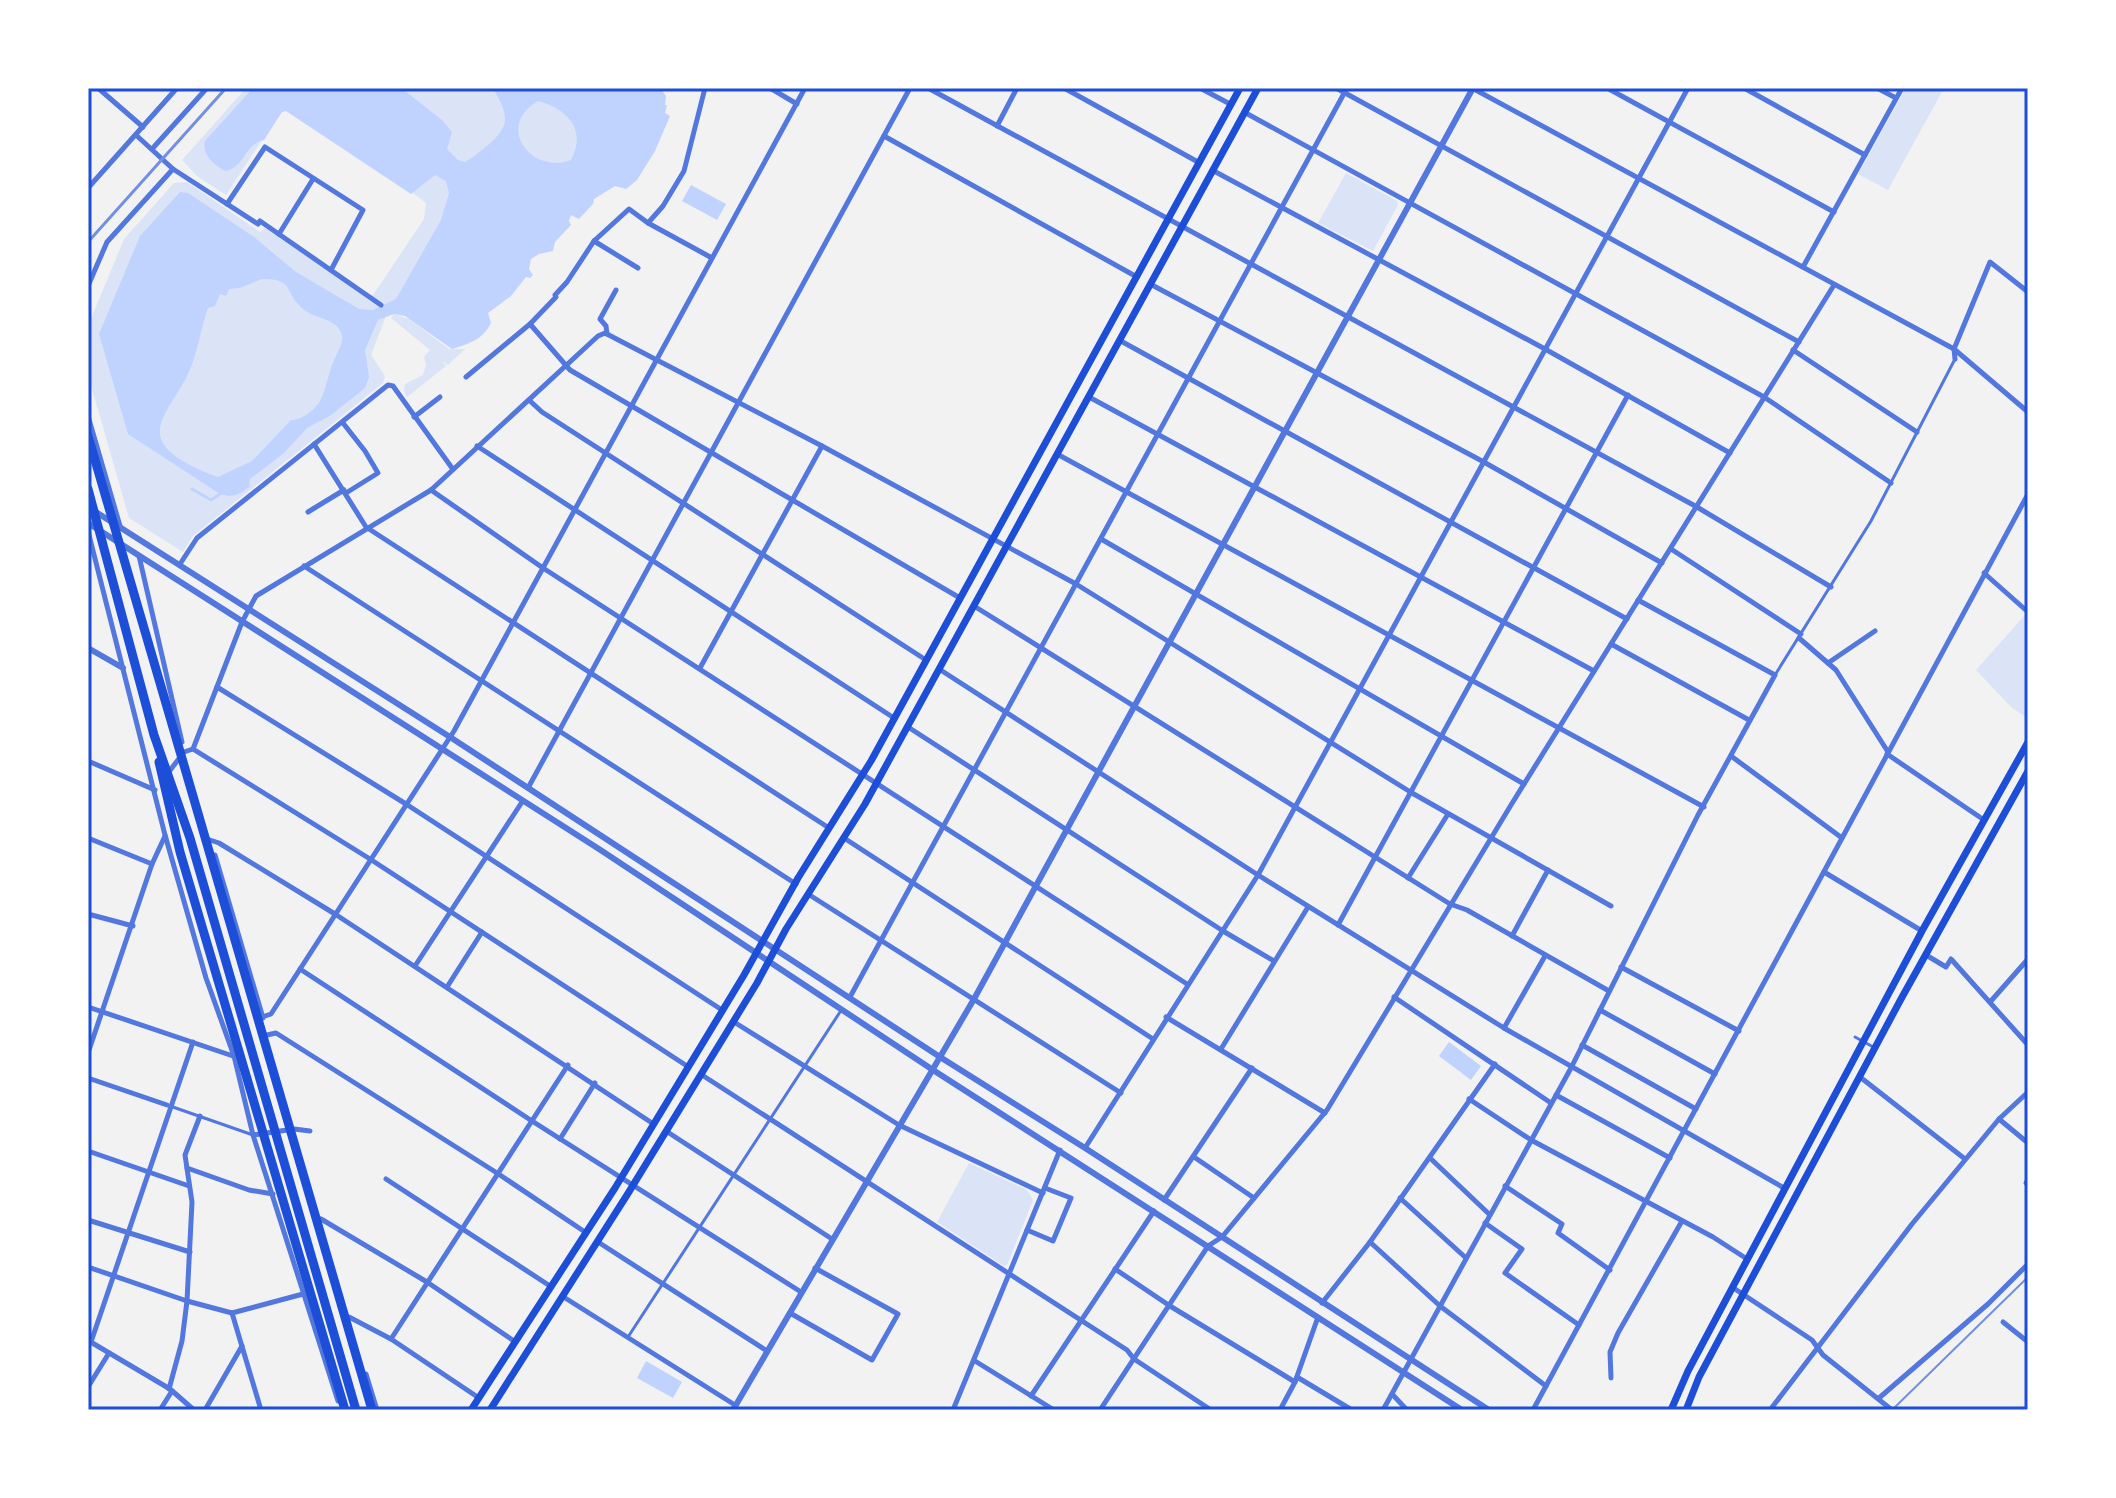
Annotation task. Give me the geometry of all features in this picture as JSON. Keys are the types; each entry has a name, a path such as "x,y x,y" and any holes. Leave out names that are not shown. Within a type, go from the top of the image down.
{"highway":[{"path":"88,436 374,1410"},
{"path":"88,489 154,735 190,838 356,1410"},
{"path":"154,735 180,852 343,1410"}],"main road":[{"path":"471,1410 620,1177 863,774 1240,88"},
{"path":"493,1409 702,1075 876,783 1258,88"},
{"path":"1671,1410 1688,1371 1859,1039 2028,742"},
{"path":"1686,1410 1699,1377 1743,1293 2028,771"}],"street":[{"path":"98,88 143,127"},
{"path":"89,186 177,88"},
{"path":"152,149 207,88"},
{"path":"648,223 663,206 684,171 705,88"},
{"path":"770,88 797,104"},
{"path":"262,1017 271,1014 450,737 805,88"},
{"path":"528,788 910,88"},
{"path":"928,88 1697,507 1831,587"},
{"path":"997,126 1017,88"},
{"path":"1064,88 1198,162"},
{"path":"1200,88 1230,104"},
{"path":"1336,88 1346,90 1799,342"},
{"path":"562,1296 734,1408 974,999 1472,88 1954,349 2028,412"},
{"path":"1607,88 1834,212"},
{"path":"1085,1148 1258,875 1688,88"},
{"path":"1744,88 1865,155"},
{"path":"1877,88 1896,98"},
{"path":"1803,267 1902,88"},
{"path":"850,997 1346,90"},
{"path":"1244,112 1764,397 1891,483"},
{"path":"136,135 173,169 258,224 260,221 381,305"},
{"path":"884,136 1137,277"},
{"path":"227,204 265,147 363,210 331,270"},
{"path":"88,286 107,242 173,169"},
{"path":"1212,170 1545,349 1730,453"},
{"path":"279,234 313,179"},
{"path":"466,377 530,324 556,297 594,241 629,209 712,258"},
{"path":"594,241 638,268"},
{"path":"1383,1410 1571,1068 1749,720 1891,483 1955,359 1954,349 1990,262 2028,292"},
{"path":"1152,285 1482,461 1662,563"},
{"path":"1100,1410 1208,1246 1222,1237 1325,1113 1410,969 1834,285"},
{"path":"607,334 606,326 600,319 616,290"},
{"path":"530,324 570,370 961,598"},
{"path":"193,749 242,622 256,596 431,490 598,336 607,334 1076,584 1412,793 1611,906"},
{"path":"1119,340 1627,619"},
{"path":"1793,350 1917,432"},
{"path":"180,564 197,538 388,385 393,386 452,468"},
{"path":"1338,925 1628,395"},
{"path":"414,417 440,397"},
{"path":"1088,397 1594,671"},
{"path":"529,400 542,412 682,504 926,660"},
{"path":"88,416 120,526"},
{"path":"308,512 378,473 343,423"},
{"path":"314,444 366,527 830,828"},
{"path":"477,446 894,718"},
{"path":"700,668 822,446"},
{"path":"1057,454 1704,807"},
{"path":"431,490 543,568 1187,984"},
{"path":"1533,1410 2028,494"},
{"path":"88,507 450,737 1489,1410"},
{"path":"88,523 599,849 933,1070 1462,1410"},
{"path":"88,531 165,835 206,978 234,1056 253,1135 343,1410"},
{"path":"1101,539 1524,784"},
{"path":"1671,549 1800,636 1836,670 1888,753 1984,820"},
{"path":"139,556 187,766 374,1410"},
{"path":"304,566 796,884"},
{"path":"1984,573 2028,612"},
{"path":"1638,600 1775,675"},
{"path":"974,606 1450,904 1467,910 1609,991"},
{"path":"1828,663 1875,631"},
{"path":"1611,644 1749,720"},
{"path":"88,648 123,668"},
{"path":"939,669 1308,907 1504,1028 1784,1188"},
{"path":"217,687 406,804 722,1010"},
{"path":"908,727 1274,961"},
{"path":"155,790 184,752 193,749"},
{"path":"193,749 370,859 687,1066"},
{"path":"1731,756 1842,838"},
{"path":"88,761 155,790"},
{"path":"157,799 187,766"},
{"path":"415,966 522,802"},
{"path":"1408,878 1448,814"},
{"path":"88,1053 152,864 165,835"},
{"path":"88,838 152,864"},
{"path":"844,838 1153,1039"},
{"path":"210,840 335,914 652,1123"},
{"path":"1512,936 1548,870"},
{"path":"1824,872 1922,931"},
{"path":"808,894 1121,1093"},
{"path":"1221,1049 1308,907"},
{"path":"88,914 133,926"},
{"path":"447,987 482,932"},
{"path":"1926,955 1946,967 1951,959 2028,1045"},
{"path":"1504,1028 1545,956"},
{"path":"1991,1001 2028,959"},
{"path":"1621,967 1739,1031"},
{"path":"300,969 801,1292"},
{"path":"1394,997 1551,1103"},
{"path":"88,1007 234,1056"},
{"path":"628,1337 841,1010"},
{"path":"1600,1010 1715,1074"},
{"path":"1166,1017 1325,1113"},
{"path":"734,1022 899,1125 1044,1190 1071,1198 1053,1241 1027,1230"},
{"path":"267,1035 276,1033 585,1232"},
{"path":"1859,1039 1875,1048"},
{"path":"193,1042 89,1341 170,1390 194,1410"},
{"path":"1582,1045 1696,1109"},
{"path":"1322,1303 1370,1242 1495,1064"},
{"path":"391,1339 568,1065"},
{"path":"1164,1200 1252,1068"},
{"path":"702,1075 1127,1350 1134,1359 1211,1410"},
{"path":"1860,1077 1965,1159"},
{"path":"88,1078 253,1135 294,1129 310,1131"},
{"path":"560,1139 595,1083"},
{"path":"1770,1410 1965,1159 1999,1119 2028,1092"},
{"path":"1556,1095 1670,1158"},
{"path":"1469,1099 1531,1140 1747,1259"},
{"path":"160,1410 170,1390 182,1341 192,1202 185,1155 200,1116"},
{"path":"1999,1119 2028,1143"},
{"path":"666,1131 832,1239"},
{"path":"953,1410 1060,1150"},
{"path":"88,1151 189,1186"},
{"path":"1194,1157 1254,1198"},
{"path":"1430,1158 1489,1214"},
{"path":"187,1168 249,1190 273,1194"},
{"path":"386,1179 550,1286"},
{"path":"1505,1186 1562,1224 1558,1233 1610,1270"},
{"path":"1400,1198 1466,1258"},
{"path":"1031,1396 1154,1211"},
{"path":"321,1219 427,1282 514,1341"},
{"path":"88,1220 190,1252"},
{"path":"1611,1378 1610,1352 1618,1333 1682,1221"},
{"path":"1485,1223 1522,1249 1505,1273 1579,1325"},
{"path":"598,1242 767,1351"},
{"path":"1370,1242 1440,1306 1546,1386"},
{"path":"1879,1398 1988,1304 2028,1264"},
{"path":"88,1267 232,1313 303,1294"},
{"path":"790,1313 872,1360 898,1314 815,1268"},
{"path":"1115,1269 1170,1306 1352,1410"},
{"path":"1732,1287 1812,1340 1892,1410"},
{"path":"232,1313 261,1410"},
{"path":"349,1317 358,1319 391,1339 479,1398"},
{"path":"1280,1410 1296,1380 1318,1317"},
{"path":"2003,1322 2028,1342"},
{"path":"205,1410 242,1346"},
{"path":"88,1387 109,1353"},
{"path":"975,1361 1054,1410"},
{"path":"1392,1394 1407,1410"}],"shaded area":[{"path":"246,88 585,88 590,162 386,316 371,355 385,376 383,383 193,536 183,552 129,518 88,375 88,326 124,239 174,183 187,182 260,232 265,228 365,296 373,295 424,219 426,203 368,159 287,110 281,111 226,195 198,177 182,160"},
{"path":"1906,88 1944,88 1888,190 1858,174"},
{"path":"1346,173 1397,201 1398,205 1373,251 1318,223"},
{"path":"394,314 409,319 449,349 465,349 448,365 442,361 446,366 407,397 405,384 423,375 426,365 424,357 430,350 391,318"},
{"path":"2025,615 2028,617 2026,717 2012,708 1976,670"},
{"path":"969,1163 1027,1190 1033,1200 1007,1265 1004,1266 937,1222"}],"water":[{"path":"253,88 401,88 442,120 452,132 447,149 458,160 465,162 495,139 504,126 502,106 493,88 660,88 666,96 665,113 670,116 655,151 637,180 626,189 615,186 594,199 579,219 571,215 571,225 555,242 553,251 531,259 529,269 533,275 526,277 511,296 488,313 491,323 479,337 452,349 405,316 394,314 378,320 365,350 369,377 365,388 331,415 307,428 284,453 250,479 249,487 232,496 220,494 128,434 99,334 140,236 180,192 188,193 254,237 296,272 359,309 373,310 396,299 441,220 449,193 446,181 435,175 411,194 286,111 282,112 264,140 252,146 232,169 225,171 213,163 205,150 205,141","holes":["538,101 558,109 572,122 577,139 571,160 557,163 543,161 523,146 519,123 525,112","262,279 285,284 303,309 336,326 342,341 315,408 303,417 291,420 252,461 218,477 172,453 165,446 160,429 164,415 191,366 208,308 215,306 220,294 226,296 229,289"]},
{"path":"691,185 726,204 717,220 682,201"},
{"path":"1449,1042 1481,1066 1471,1080 1439,1056"},
{"path":"646,1361 682,1382 673,1398 637,1378"}],"waterway":[{"path":"192,489 211,500 220,494"}],"tram line":[{"path":"1892,1410 2028,1277"}],"railway":[{"path":"88,242 226,88"}]}
